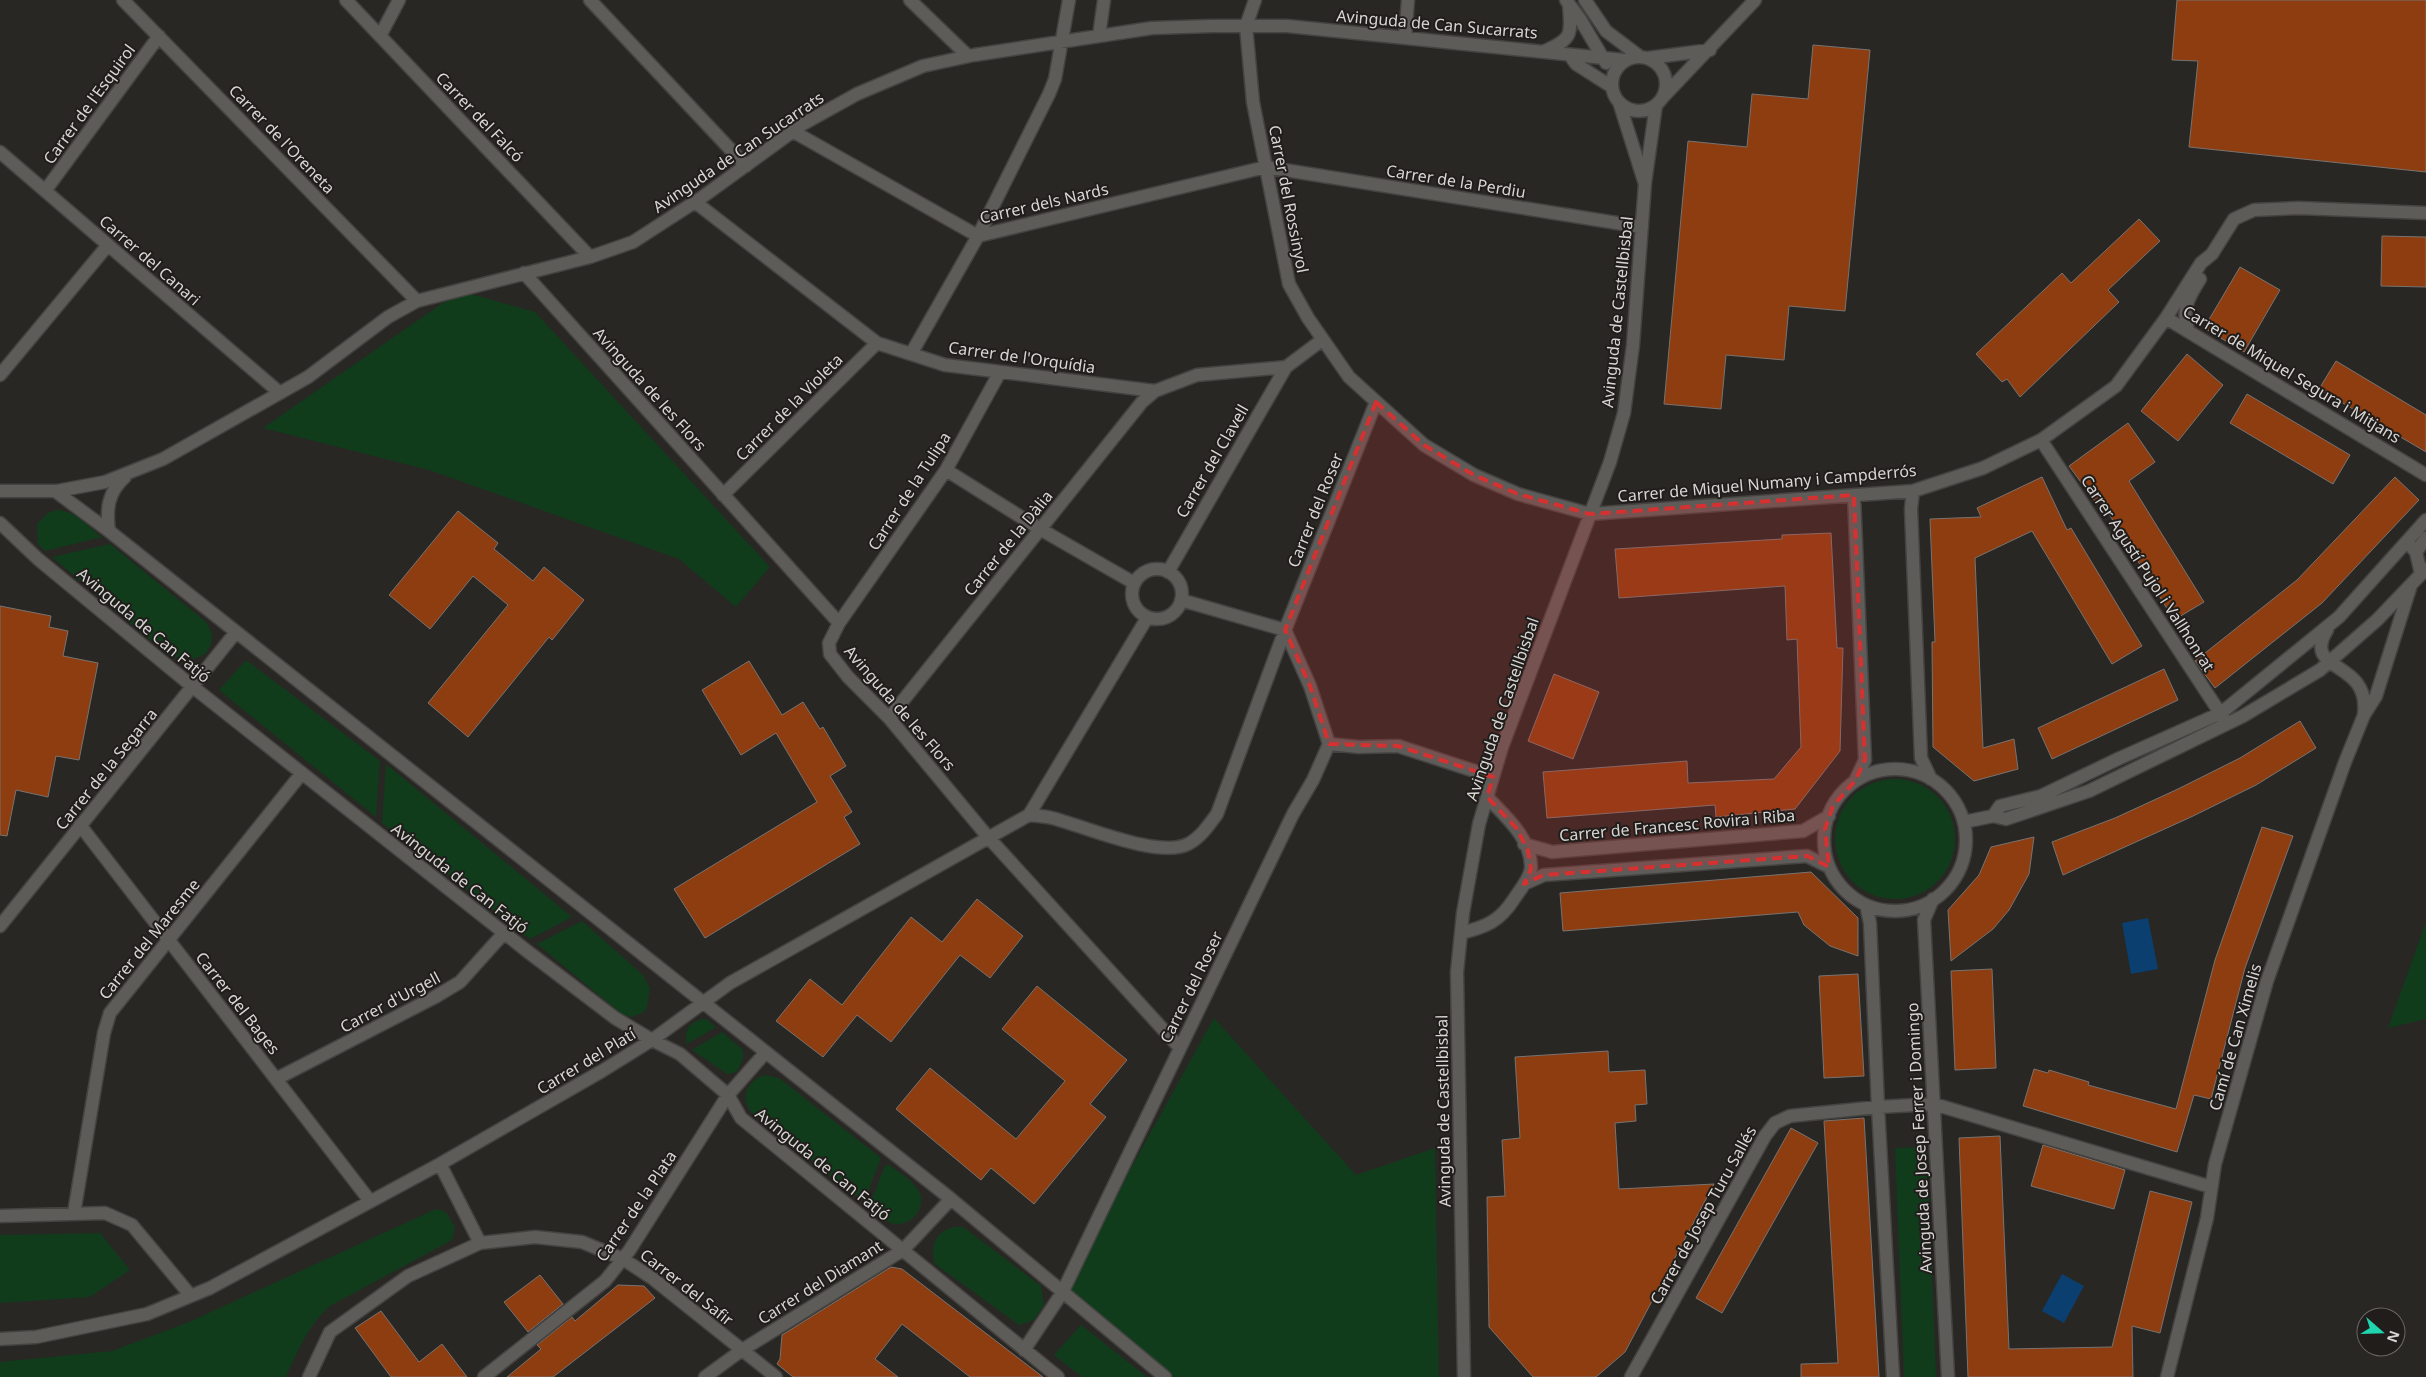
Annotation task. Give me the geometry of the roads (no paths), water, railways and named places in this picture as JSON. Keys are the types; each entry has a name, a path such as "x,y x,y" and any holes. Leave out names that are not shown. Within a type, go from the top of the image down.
{"street":[{"name":"Carrer de l'Oreneta","path":"123,0 417,301"},
{"name":"Carrer del Falcó","path":"346,0 590,257"},
{"path":"380,36 399,0"},
{"path":"590,0 746,166"},
{"path":"910,0 968,56"},
{"path":"911,354 978,236 1049,94 1055,79 1069,0"},
{"path":"1099,36 1104,0"},
{"name":"Carrer del Rossinyol","path":"1255,0 1246,26 1253,102 1289,284 1322,340 1349,376 1424,445 1474,475 1518,494 1590,514"},
{"path":"1405,38 1408,0"},
{"path":"1585,0 1606,30 1663,70 1666,79 1659,101"},
{"path":"1568,3 1580,19 1603,58 1619,102 1634,111 1644,110 1659,101 1710,50 1754,0"},
{"name":"Avinguda de Can Sucarrats","path":"1545,51 1564,42 1570,31 1568,3"},
{"name":"Avinguda de Can Sucarrats","path":"0,492 54,491 105,482 164,460 308,377 388,317 417,301 590,257 633,242 695,202 794,132 857,94 923,66 968,56 1152,28 1246,26 1288,26 1545,51 1571,57 1582,55 1624,60"},
{"name":"Carrer de l'Esquirol","path":"45,191 159,36"},
{"path":"1612,83 1617,67 1624,60 1710,50"},
{"name":"Avinguda de Can Sucarrats","path":"1571,57 1576,64 1612,83"},
{"name":"Avinguda de Castellbisbal","path":"1464,1377 1456,972 1461,933 1480,824 1502,747 1610,462 1624,412 1633,345 1645,183 1659,101"},
{"name":"Avinguda de Castellbisbal","path":"1619,102 1645,183"},
{"name":"Carrer dels Nards","path":"794,132 978,236 1266,167"},
{"name":"Carrer del Canari","path":"0,152 280,393"},
{"name":"Carrer de la Perdiu","path":"1266,167 1642,227"},
{"name":"Carrer de l'Orquídia","path":"695,202 877,343 945,365 1155,390 1197,374 1286,367"},
{"name":"Carrer de Miquel Numany i Campderrós","path":"2188,330 2183,317 2187,301 2212,254 2234,219 2254,210 2299,208 2426,213"},
{"path":"0,375 108,245"},
{"name":"Carrer de Miquel Numany i Campderrós","path":"1590,514 1913,491 1983,468 2041,440 2116,386 2166,318 2201,263 2212,254"},
{"name":"Avinguda de les Flors","path":"524,273 839,624 829,643 830,654 848,677 889,718 988,837 1180,1048"},
{"name":"Carrer de Miquel Segura i Mitjans","path":"2166,318 2426,475"},
{"path":"1286,367 1322,340"},
{"name":"Carrer de la Violeta","path":"723,495 877,343"},
{"name":"Carrer del Clavell","path":"1168,572 1286,367"},
{"name":"Carrer de la Tulipa","path":"839,624 946,470 1000,372"},
{"name":"Carrer de la Dàlia","path":"889,718 1142,402 1155,390"},
{"name":"Carrer del Roser","path":"1029,815 1049,817 1140,845 1166,849 1188,844 1205,830 1217,814 1285,630 1376,402"},
{"name":"Carrer Agustí Pujol i Vallhonrat","path":"2041,440 2223,718"},
{"path":"946,470 1040,529 1134,583"},
{"path":"109,531 108,499 116,484 130,472"},
{"path":"54,491 109,531 704,1002 951,1199 1165,1377"},
{"path":"1913,491 1911,509 1921,758 1931,780"},
{"path":"1854,495 1865,760 1855,781 1833,806 1825,829 1824,842 1830,866 1836,878 1852,896 1866,905 1888,912 1921,906 1952,884 1964,862 1967,837 1964,822 1948,790 1919,772 1895,768 1878,770 1855,781"},
{"path":"2223,718 2331,623 2426,520"},
{"name":"Avinguda de Can Fatjó","path":"0,523 38,559 193,687 504,933 615,1018 680,1054 728,1095 741,1118 1058,1377"},
{"path":"2416,552 2426,538"},
{"path":"1964,822 1993,816 2006,820 2089,790 2223,718 2303,680 2328,662 2377,620 2424,572 2416,552 2407,542"},
{"path":"1159,569 1168,572 1179,583 1181,600 1177,609 1169,617 1161,620 1147,618 1136,608 1132,600 1134,583 1145,572 1159,569"},
{"name":"Camí de Can Ximelis","path":"2167,1377 2208,1218 2215,1164 2267,981 2364,715 2376,696 2411,585"},
{"path":"1181,600 1285,630 1310,686 1329,744 1359,747 1398,746 1493,777"},
{"path":"1029,815 1147,618"},
{"path":"2331,623 2320,642 2321,653 2328,662 2342,668 2357,680 2366,702 2364,715"},
{"name":"Carrer de la Segarra","path":"0,926 236,632"},
{"name":"Carrer del Roser","path":"1024,1350 1062,1293 1292,814 1313,780 1329,744"},
{"name":"Carrer del Maresme","path":"74,1213 104,1033 110,1013 170,941 302,773"},
{"path":"1461,933 1486,927 1506,911 1524,884 1531,869 1528,851 1517,829 1487,797"},
{"name":"Carrer del Platí","path":"0,1339 36,1337 88,1328 147,1314 191,1296 440,1164 602,1071 652,1040 730,983 1029,815"},
{"name":"Carrer de Francesc Rovira i Riba","path":"1524,844 1552,852 1803,831 1830,816"},
{"name":"Carrer del Bages","path":"80,825 370,1201"},
{"path":"1524,884 1544,875 1807,856 1830,866"},
{"name":"Avinguda de Josep Ferrer i Domingo","path":"1933,899 1924,920 1948,1377"},
{"path":"1866,905 1870,923 1893,1377"},
{"name":"Carrer d'Urgell","path":"276,1079 435,997 460,982 504,933"},
{"name":"Carrer de la Plata","path":"484,1377 605,1282 623,1258 728,1095 766,1052"},
{"name":"Carrer de Josep Turu Sallés","path":"1630,1377 1764,1136 1775,1123 1790,1116 1878,1106 1934,1104 2211,1187"},
{"path":"440,1164 480,1243"},
{"path":"903,1250 951,1199"},
{"path":"0,1216 105,1213 132,1226 191,1296"},
{"name":"Carrer del Safir","path":"309,1377 330,1332 408,1276 480,1243 535,1237 582,1242 623,1258 652,1278 776,1377"},
{"name":"Carrer del Diamant","path":"705,1377 742,1350 903,1250"}],"water":[{"path":"2148,918 2158,969 2131,974 2122,923"},
{"path":"2062,1274 2084,1286 2064,1323 2042,1311"}]}
